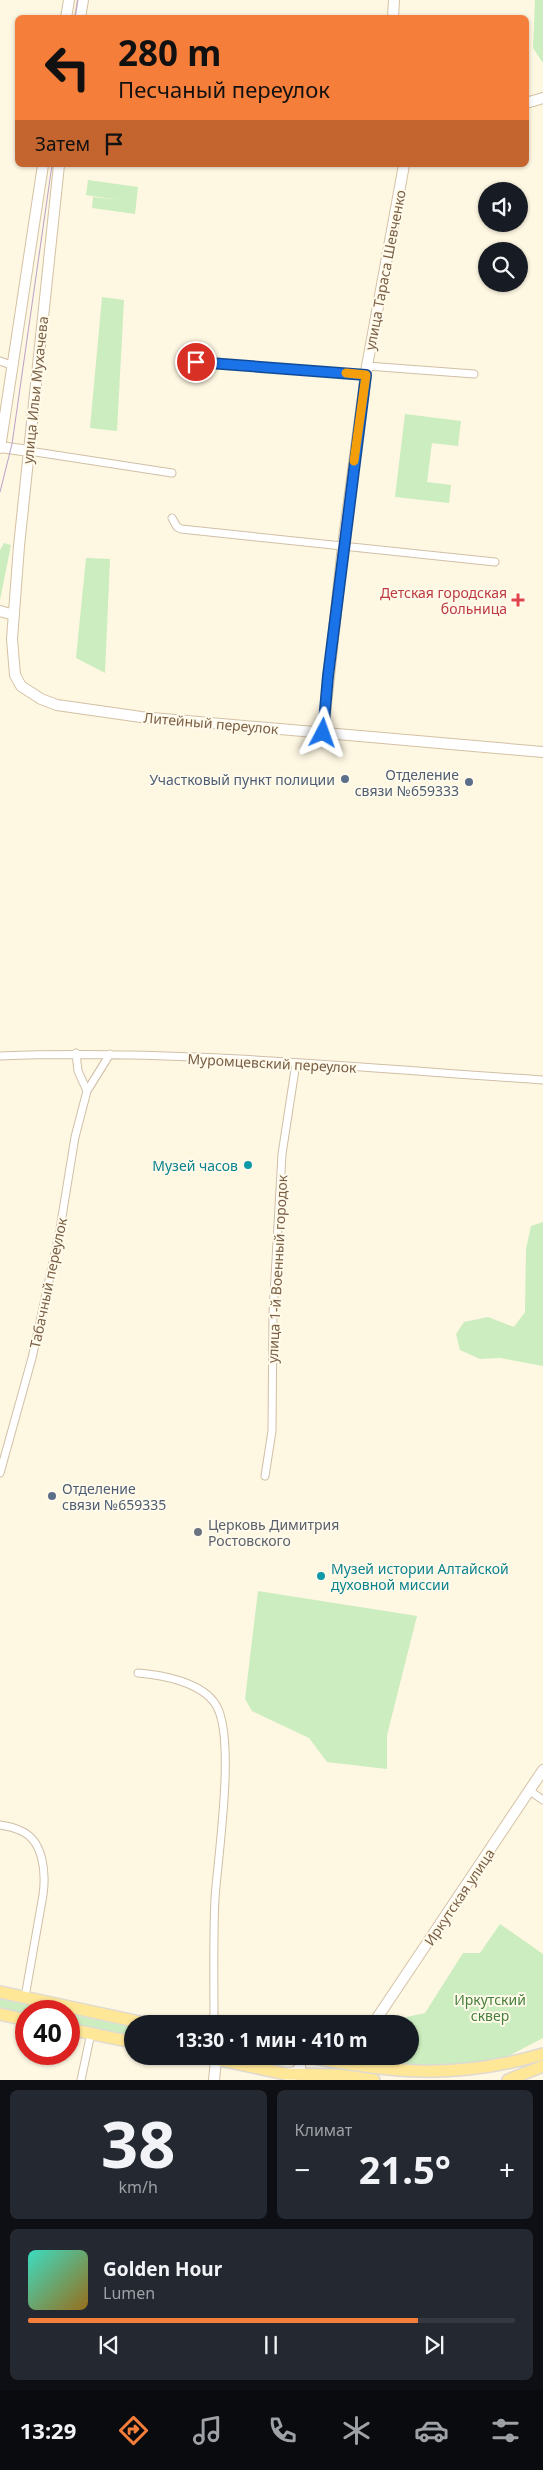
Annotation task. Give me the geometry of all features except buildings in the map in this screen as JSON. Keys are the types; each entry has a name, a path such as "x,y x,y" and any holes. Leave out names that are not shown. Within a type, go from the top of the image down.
{"main road":[{"path":"66,15 69,0"},
{"path":"80,15 83,0"},
{"path":"393,15 394,0"},
{"path":"529,102 543,98"},
{"name":"улица Ильи Мухачева","path":"0,447 43,167"},
{"name":"улица Ильи Мухачева","path":"31,694 21,686 15,675 12,657 14,615 59,167"},
{"name":"улица Тараса Шевченко","path":"323,733 343,546 366,370 404,167"},
{"path":"0,447 29,452"},
{"path":"0,611 14,615"},
{"name":"Литейный переулок","path":"31,694 57,705 140,717 543,752"},
{"name":"Иркутская улица","path":"379,2015 543,1770"},
{"path":"0,1992 124,2019"},
{"path":"0,2014 15,2017"},
{"path":"80,2031 124,2040"},
{"path":"368,2065 414,2077 454,2079 478,2077 502,2071 543,2054"},
{"path":"214,2080 216,2065"},
{"path":"237,2065 288,2077 337,2077 374,2080"},
{"path":"288,2077 296,2072 300,2065"},
{"path":"337,2077 345,2065"},
{"path":"508,2080 543,2066"}],"street":[{"path":"0,361 11,365"},
{"path":"196,362 474,374"},
{"path":"29,452 172,473"},
{"path":"172,518 177,527 181,529 495,562"},
{"path":"76,1053 78,1071 87,1091"},
{"name":"Муромцевский переулок","path":"0,1056 76,1053 110,1054 296,1063 543,1080"},
{"name":"Табачный переулок","path":"0,1473 32,1358 59,1235 75,1137 87,1091 110,1054"},
{"name":"улица 1-й Военный городок","path":"265,1476 272,1431 272,1313 282,1154 296,1063"},
{"path":"138,1673 164,1676 206,1692 222,1718 224,1776 215,1898 214,2015"},
{"path":"530,1791 543,1800"},
{"path":"0,1825 20,1830 28,1836 40,1854 44,1865 46,1879 44,1895 25,1997"},
{"path":"81,2080 91,2033"}],"green space":[{"path":"535,0 543,0 543,63 533,48"},
{"path":"88,180 138,187 135,214 92,208 93,197 119,200 86,195"},
{"path":"102,297 124,300 117,431 90,428"},
{"path":"405,414 461,421 458,446 432,443 427,482 451,485 449,503 395,497"},
{"path":"4,543 11,545 0,600 0,550"},
{"path":"86,558 110,559 105,673 76,658"},
{"path":"543,1222 543,1366 500,1358 480,1359 460,1350 456,1334 464,1322 488,1317 514,1327 525,1312 526,1249 531,1226"},
{"path":"258,1591 417,1616 387,1735 387,1769 327,1762 309,1738 252,1711 245,1699"},
{"name":"Иркутский сквер","path":"500,1924 543,1954 543,2038 499,2061 440,2069 412,2065 419,2065 419,2015 416,2015 425,2013 463,1953 480,1953"},
{"path":"0,1999 15,2002 15,2011 0,2008"},
{"path":"80,2016 124,2025 124,2034 80,2025"}],"tram line":[{"path":"76,15 78,0"},
{"path":"0,492 12,444 52,167"}],"slow traffic":[{"path":"346,373 366,375 354,461"}],"place":[{"name":"Детская городская больница","path":"518,600"},
{"name":"Участковый пункт полиции","path":"345,779"},
{"name":"Отделение связи №659333","path":"469,782"},
{"name":"Музей часов","path":"248,1165"},
{"name":"Отделение связи №659335","path":"52,1496"},
{"name":"Церковь Димитрия Ростовского","path":"198,1532"},
{"name":"Музей истории Алтайской духовной миссии","path":"321,1576"}],"route":[{"path":"196,362 366,375 343,546 323,733"}]}
